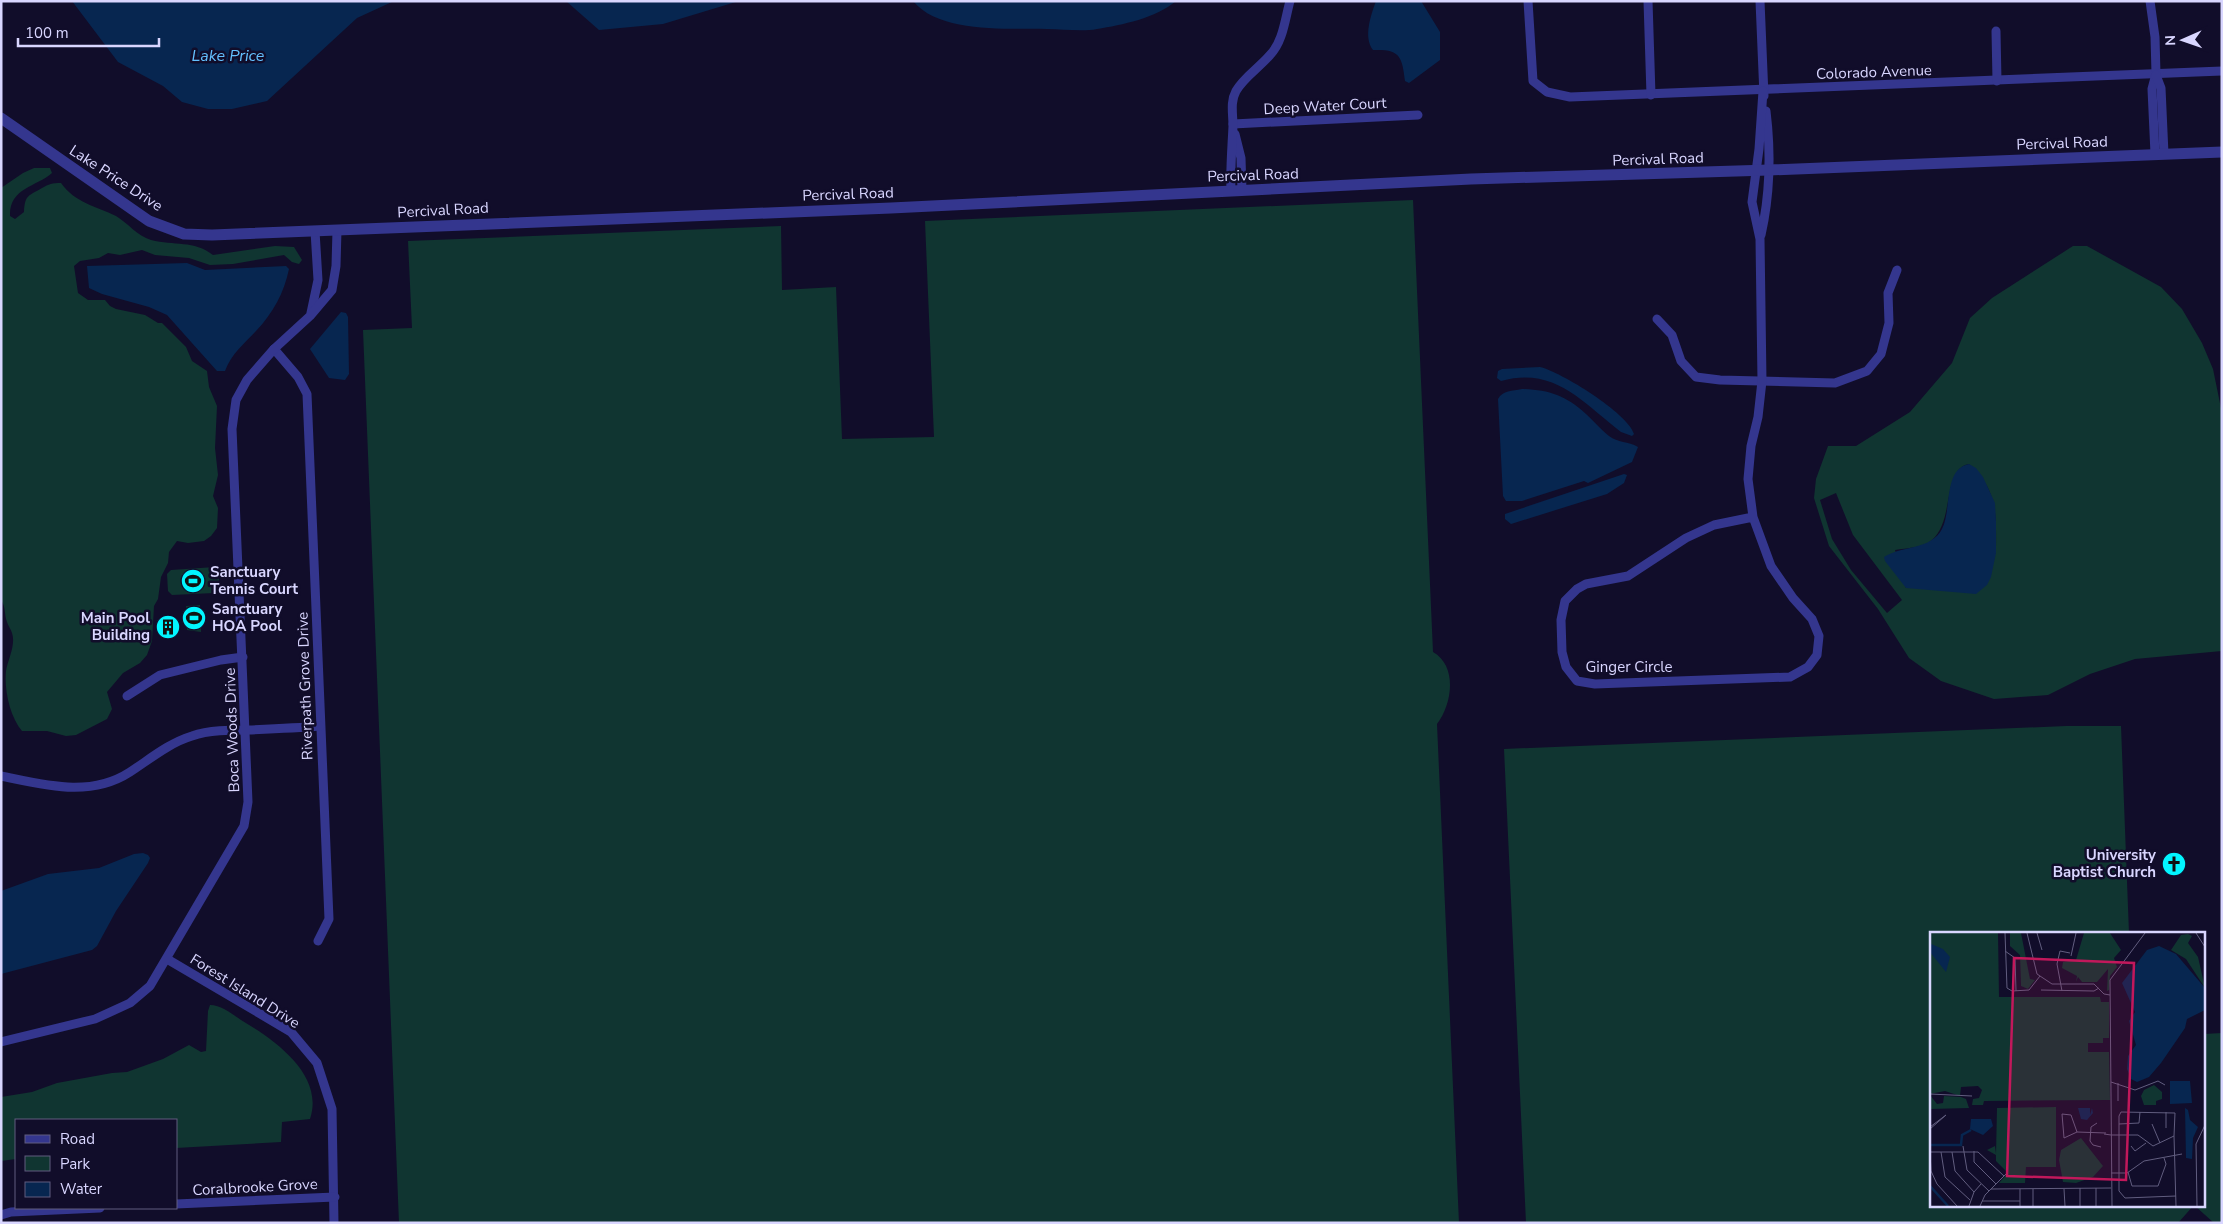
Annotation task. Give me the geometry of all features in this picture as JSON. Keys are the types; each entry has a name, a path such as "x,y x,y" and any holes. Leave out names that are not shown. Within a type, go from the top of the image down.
{"street":[{"path":"1237,191 1230,168 1234,93 1242,82 1272,54 1279,42 1290,1"},
{"name":"Colorado Avenue","path":"1528,1 1533,81 1547,92 1570,97 1764,91 2222,71"},
{"path":"1648,1 1651,95"},
{"path":"1760,1 1769,170 1767,208 1760,239"},
{"path":"2150,1 2155,37 2156,74 2161,88 2159,154"},
{"path":"1996,31 1997,81"},
{"path":"1753,517 1748,480 1751,446 1758,417 1762,380 1760,239 1752,202 1764,91"},
{"name":"Deep Water Court","path":"1233,124 1418,115"},
{"name":"Lake Price Drive","path":"1,118 149,221 184,234 212,235 285,232"},
{"path":"1233,124 1241,167 1237,191"},
{"name":"Percival Road","path":"285,232 891,208 1470,179 1756,171 2222,152"},
{"path":"1230,168 1241,167"},
{"name":"Boca Woods Drive","path":"1,1042 95,1019 130,1003 150,986 244,826 248,802 232,429 236,400 247,380 274,349 310,316 332,290 336,266 337,230"},
{"path":"310,316 318,280 315,231"},
{"path":"1657,319 1672,335 1681,361 1696,377 1720,380 1835,383 1867,371 1881,354 1889,323 1888,292 1897,270"},
{"name":"Riverpath Grove Drive","path":"274,349 298,377 307,394 328,919 318,941"},
{"name":"Ginger Circle","path":"1753,517 1771,566 1793,598 1812,619 1819,636 1817,655 1808,667 1790,677 1595,684 1577,681 1566,667 1562,652 1561,620 1565,602 1577,589 1586,584 1628,576 1686,538 1714,525 1753,517"},
{"path":"127,696 160,675 221,660 243,657"},
{"path":"1,776 42,785 81,789 128,774 172,744 193,735 221,730 320,726"},
{"name":"Forest Island Drive","path":"167,958 291,1032 317,1063 332,1109 334,1223"},
{"name":"Coralbrooke Grove","path":"178,1204 334,1197"},
{"path":"1,1215 11,1212 78,1209"}],"green space":[{"path":"34,168 50,168 52,173 25,189 14,199 10,216 15,219 24,212 26,199 30,195 49,185 61,183 79,200 116,216 141,236 151,240 191,245 206,250 213,255 275,246 294,247 302,260 299,264 292,262 284,255 233,264 210,265 189,258 155,255 142,250 120,255 108,253 99,258 80,261 74,266 78,293 88,300 105,300 116,309 145,315 158,323 162,323 186,347 192,361 207,371 209,387 217,406 215,448 218,475 213,496 218,508 217,528 211,536 204,541 188,543 177,541 169,552 168,563 161,577 158,599 154,606 152,641 147,655 140,663 123,673 107,692 112,709 107,719 76,735 66,736 47,731 22,731 14,718 7,695 6,678 13,638 1,600 1,188"},
{"path":"1413,200 1433,652 1441,658 1446,666 1450,686 1446,707 1437,724 1459,1223 399,1223 363,330 412,328 408,241 781,226 782,290 836,287 842,439 934,437 925,221"},
{"path":"2073,246 2087,246 2161,287 2182,309 2202,343 2213,369 2222,413 2222,651 2135,659 2090,674 2048,695 1994,699 1941,681 1909,658 1878,609 1829,546 1814,498 1816,479 1828,446 1856,446 1910,412 1952,363 1970,318 1992,298","holes":["1969,464 1979,474 1991,494 1996,527 1996,553 1919,588 1906,588 1895,550 1920,546 1932,540 1944,520 1951,485 1955,475 1961,468","1836,493 1853,535 1902,600 1887,613 1851,570 1832,539 1820,500"]},
{"name":"Sanctuary Tennis Court","path":"215,567 219,571 219,588 214,593 172,595 168,591 167,574 171,570"},
{"name":"Sanctuary HOA Pool","path":"200,605 201,632 187,630 186,606"},
{"path":"2066,726 2121,726 2129,932 1930,932 1930,1206 2193,1206 2178,1223 1526,1223 1504,749"},
{"path":"210,1005 226,1010 281,1048 303,1073 310,1087 313,1103 310,1119 282,1122 281,1142 178,1148 178,1119 15,1119 15,1159 1,1161 1,1097 32,1092 57,1083 127,1072 163,1059 189,1045 201,1052 206,1051"},
{"path":"2222,1033 2222,1223 2214,1223 2195,1206 2206,1206 2206,1034"}],"water":[{"name":"Lake Price","path":"72,1 394,1 357,18 267,101 232,109 208,109 182,102 163,86 118,62"},
{"path":"566,1 739,1 663,24 599,30"},
{"path":"913,1 1176,1 1159,12 1128,23 1091,30 1079,30 995,28 957,24 925,12"},
{"path":"1376,1 1421,1 1440,32 1440,60 1409,83 1405,81 1403,65 1398,56 1389,51 1373,50 1370,45 1368,32"},
{"path":"187,263 205,270 286,266 289,269 281,294 273,310 234,354 225,371 217,371 167,315 149,307 102,294 89,288 87,266"},
{"path":"341,312 346,313 348,317 349,374 345,380 329,378 310,349"},
{"path":"1540,367 1550,370 1593,394 1620,415 1634,434 1632,436 1621,432 1581,399 1553,383 1537,379 1520,378 1501,381 1497,378 1498,371 1502,369"},
{"path":"1522,389 1549,392 1571,402 1609,436 1638,447 1632,462 1588,483 1584,481 1522,501 1506,501 1503,496 1498,399 1505,392"},
{"path":"1969,464 1976,468 1983,477 1995,503 1996,553 1991,577 1987,585 1976,594 1906,588 1884,557 1891,553 1924,544 1937,536 1945,521 1955,474 1961,467"},
{"path":"1624,474 1627,475 1624,483 1607,494 1511,524 1505,519 1505,514"},
{"path":"143,853 150,858 148,863 116,911 97,946 92,950 1,974 1,891 48,874 99,868 134,854"}],"place":[{"name":"Sanctuary Tennis Court","path":"193,581"},
{"name":"Sanctuary HOA Pool","path":"194,618"},
{"name":"Main Pool Building","path":"168,627"},
{"name":"University Baptist Church","path":"2174,864"}]}
